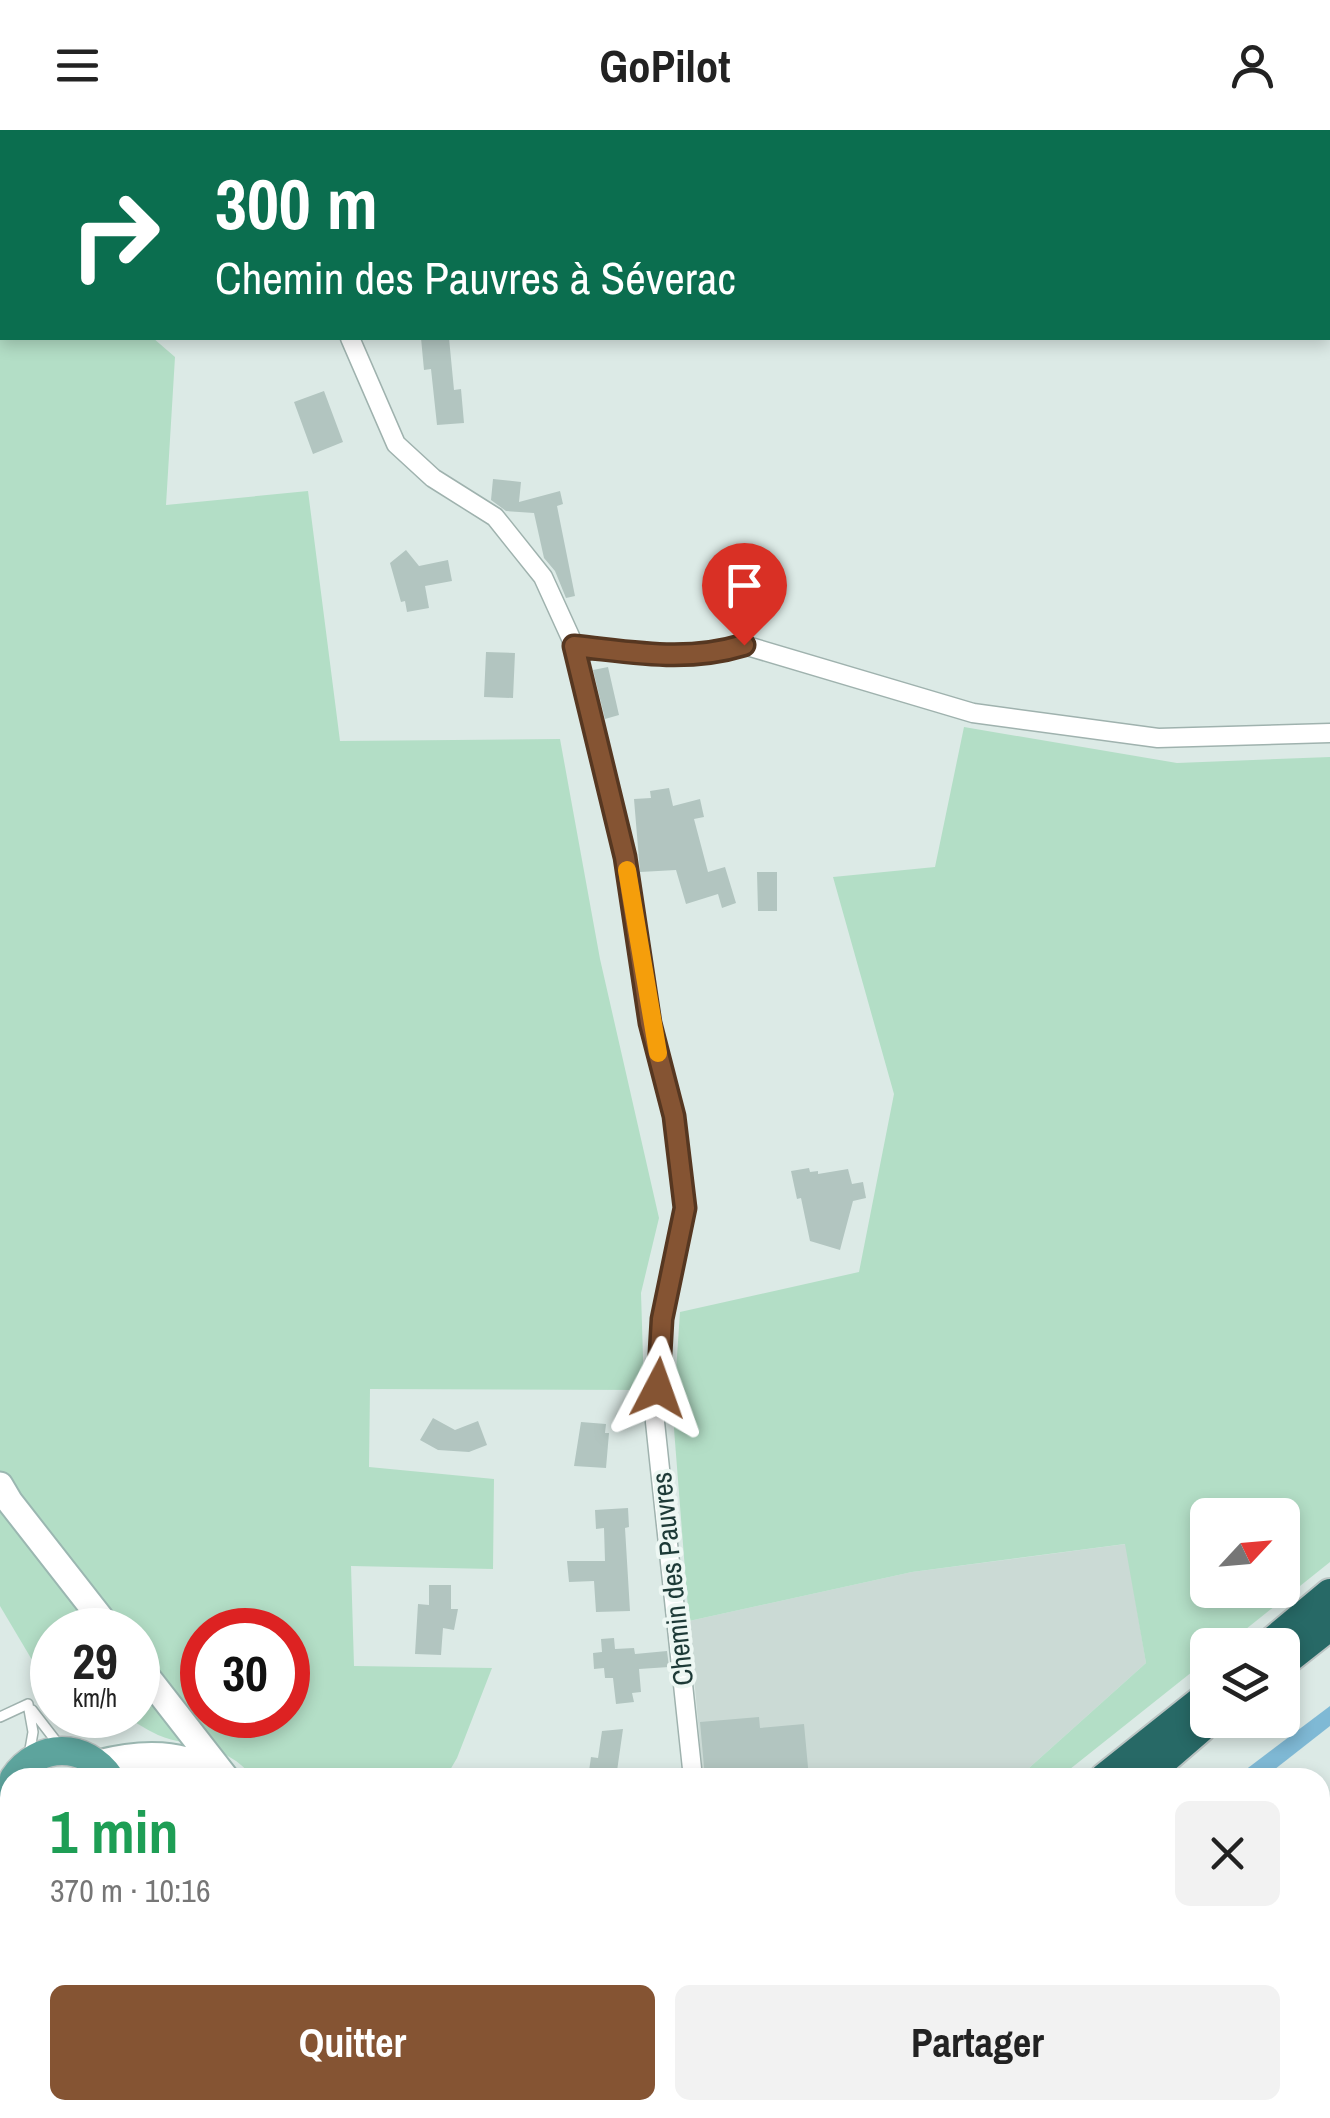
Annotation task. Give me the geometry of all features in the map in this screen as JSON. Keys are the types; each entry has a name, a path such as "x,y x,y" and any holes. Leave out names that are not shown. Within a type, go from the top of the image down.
{"highway":[{"path":"1289,1628 1330,1594"},
{"path":"1300,1649 1330,1625"},
{"path":"1118,1768 1190,1710"},
{"path":"1154,1768 1190,1737"}],"main road":[{"path":"25,1768 39,1755 66,1750 83,1754 101,1768"}],"street":[{"name":"Chemin des Pauvres","path":"351,340 396,444 433,478 495,518 543,577 574,646 625,857 650,1023 674,1116 685,1208 662,1319 655,1422 692,1768"},
{"path":"574,646 658,656 711,655 744,645 973,713 1158,738 1330,733"},
{"path":"0,1486 93,1608"},
{"path":"160,1693 216,1768"},
{"path":"108,1768 134,1754 170,1756 208,1768"},
{"path":"147,1768 170,1756"}],"lane":[{"path":"0,1717 28,1704"},
{"path":"28,1704 42,1727 66,1750"},
{"path":"20,1768 31,1748 33,1732 28,1704"}],"shaded area":[{"path":"1126,1544 1146,1663 1029,1768 702,1768 689,1621 912,1572"}],"green space":[{"path":"0,340 155,340 175,357 166,505 308,491 340,741 560,739 600,959 659,1218 641,1293 644,1390 370,1389 369,1467 494,1479 493,1569 351,1566 354,1666 492,1668 451,1768 244,1768 219,1752 160,1736 160,1608 30,1608 30,1657 0,1606"},
{"path":"964,727 1177,763 1330,757 1330,1562 1300,1586 1300,1498 1190,1498 1190,1608 1272,1608 1247,1628 1190,1628 1190,1674 1071,1768 1029,1768 1146,1663 1125,1544 912,1572 689,1621 673,1416 680,1312 859,1272 894,1094 833,877 935,867"}],"water":[{"path":"1330,1706 1330,1726 1276,1768 1248,1768 1288,1738 1300,1738 1300,1729"}],"building":[{"path":"421,340 449,340 454,390 461,389 464,423 437,425 431,369 424,370"},
{"path":"324,391 343,442 313,454 294,402"},
{"path":"493,479 521,482 519,502 560,491 563,504 557,506 575,596 566,598 555,571 544,558 534,513 506,511 491,500"},
{"path":"406,550 419,566 448,560 452,581 425,586 429,608 407,612 405,601 401,602 390,563"},
{"path":"486,652 515,653 513,698 484,697"},
{"path":"608,667 619,715 605,719 593,670"},
{"path":"669,788 673,806 700,799 704,817 694,819 708,872 725,867 736,903 722,908 718,894 686,904 676,870 640,872 634,799 651,798 650,791"},
{"path":"757,872 777,872 777,911 758,911"},
{"path":"809,1168 818,1174 848,1169 852,1184 863,1182 866,1198 853,1201 840,1250 810,1241 791,1171"},
{"path":"433,1418 455,1430 478,1421 487,1445 469,1452 438,1450 420,1440"},
{"path":"581,1422 606,1424 606,1468 574,1466"},
{"path":"628,1508 629,1527 625,1528 630,1611 596,1612 594,1581 569,1582 567,1561 605,1561 604,1528 596,1529 595,1510"},
{"path":"429,1585 451,1585 451,1609 458,1609 454,1630 443,1628 441,1655 415,1654 418,1604 429,1605"},
{"path":"614,1638 615,1649 634,1648 635,1654 667,1651 669,1667 639,1669 641,1692 632,1693 634,1702 616,1704 613,1678 605,1678 604,1668 594,1669 593,1653 602,1652 601,1639"},
{"path":"759,1717 760,1728 804,1724 808,1768 704,1768 700,1722"},
{"path":"623,1729 617,1768 589,1768 591,1757 598,1758 602,1731"}],"slow traffic":[{"path":"627,870 658,1053"}],"route":[{"path":"658,1388 662,1319 685,1208 674,1116 650,1023 625,857 574,646 658,656 711,655 744,645"}]}
